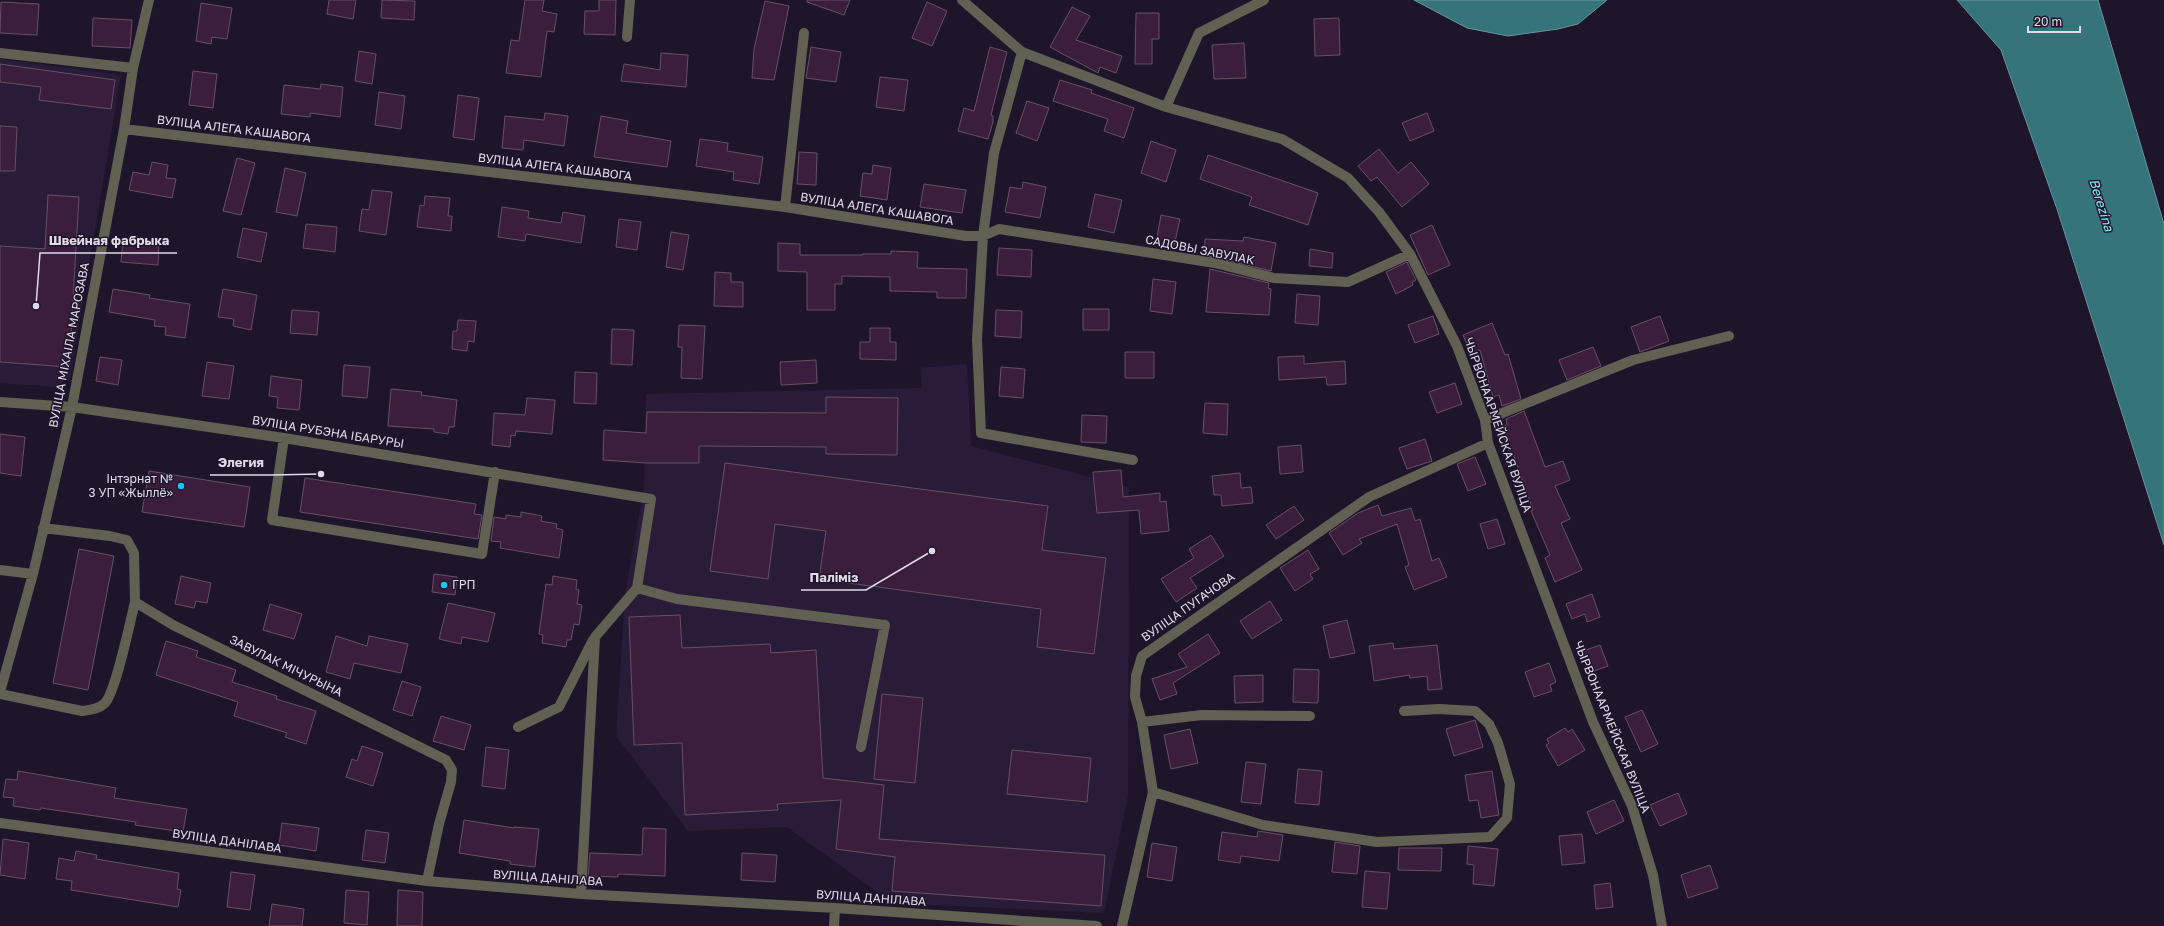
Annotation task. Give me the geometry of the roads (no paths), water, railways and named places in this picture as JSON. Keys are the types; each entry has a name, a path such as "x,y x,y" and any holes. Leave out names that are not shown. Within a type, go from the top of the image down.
{"street":[{"name":"ВУЛІЦА МІХАІЛА МАРОЗАВА","path":"0,693 33,574 72,407 124,129 133,68 149,0"},
{"path":"627,37 630,0"},
{"name":"ЧЫРВОНААРМЕЙСКАЯ ВУЛІЦА","path":"962,0 1022,52 1166,107 1282,138 1348,178 1378,212 1410,254 1457,346 1485,420 1488,443 1593,722 1632,806 1653,875 1662,926"},
{"path":"1166,107 1199,33 1264,0"},
{"path":"785,207 804,33"},
{"path":"1022,52 994,153 983,236 977,339 981,432 1133,460"},
{"path":"0,53 133,68"},
{"name":"ВУЛІЦА АЛЕГА КАШАВОГА","path":"124,129 785,207 966,236 983,236"},
{"name":"САДОВЫ ЗАВУЛАК","path":"983,236 999,229 1215,263 1274,278 1348,282 1410,254"},
{"path":"1485,420 1633,360 1729,336"},
{"name":"ВУЛІЦА РУБЭНА ІБАРУРЫ","path":"0,402 72,407 284,438 651,498 637,588"},
{"path":"284,438 272,520 482,554 495,472"},
{"name":"ВУЛІЦА ПУГАЧОВА","path":"1122,926 1153,792 1142,722 1134,697 1136,676 1142,656 1369,497 1488,443"},
{"path":"0,693 82,711 94,710 105,703 112,688 135,602 134,553 127,540 110,536 43,528"},
{"path":"0,570 33,574"},
{"path":"518,727 559,707 595,637 637,588 676,599 885,625 861,747"},
{"name":"ЗАВУЛАК МІЧУРЫНА","path":"135,602 173,625 446,760 452,770 451,782 439,824 427,882"},
{"path":"581,894 595,637"},
{"path":"1153,792 1263,825 1370,841 1450,840 1490,837 1507,818 1510,784 1498,743 1489,724 1475,711 1439,709 1404,711"},
{"path":"1142,722 1202,715 1310,716"},
{"name":"ВУЛІЦА ДАНІЛАВА","path":"0,823 427,882 581,894 835,908 1097,926"},
{"path":"834,926 835,908"}],"water":[{"path":"1414,0 1607,0 1578,24 1558,29 1508,36 1467,28"},
{"name":"Berezina","path":"1957,0 2098,0 2164,224 2164,545 2057,209 2001,50"}],"place":[{"name":"Швейная фабрыка","path":"36,306"},
{"name":"Элегия","path":"321,474"},
{"name":"Інтэрнат № 3 УП «Жыллё»","path":"181,486"},
{"name":"Паліміз","path":"932,551"},
{"name":"ГРП","path":"444,585"}]}
